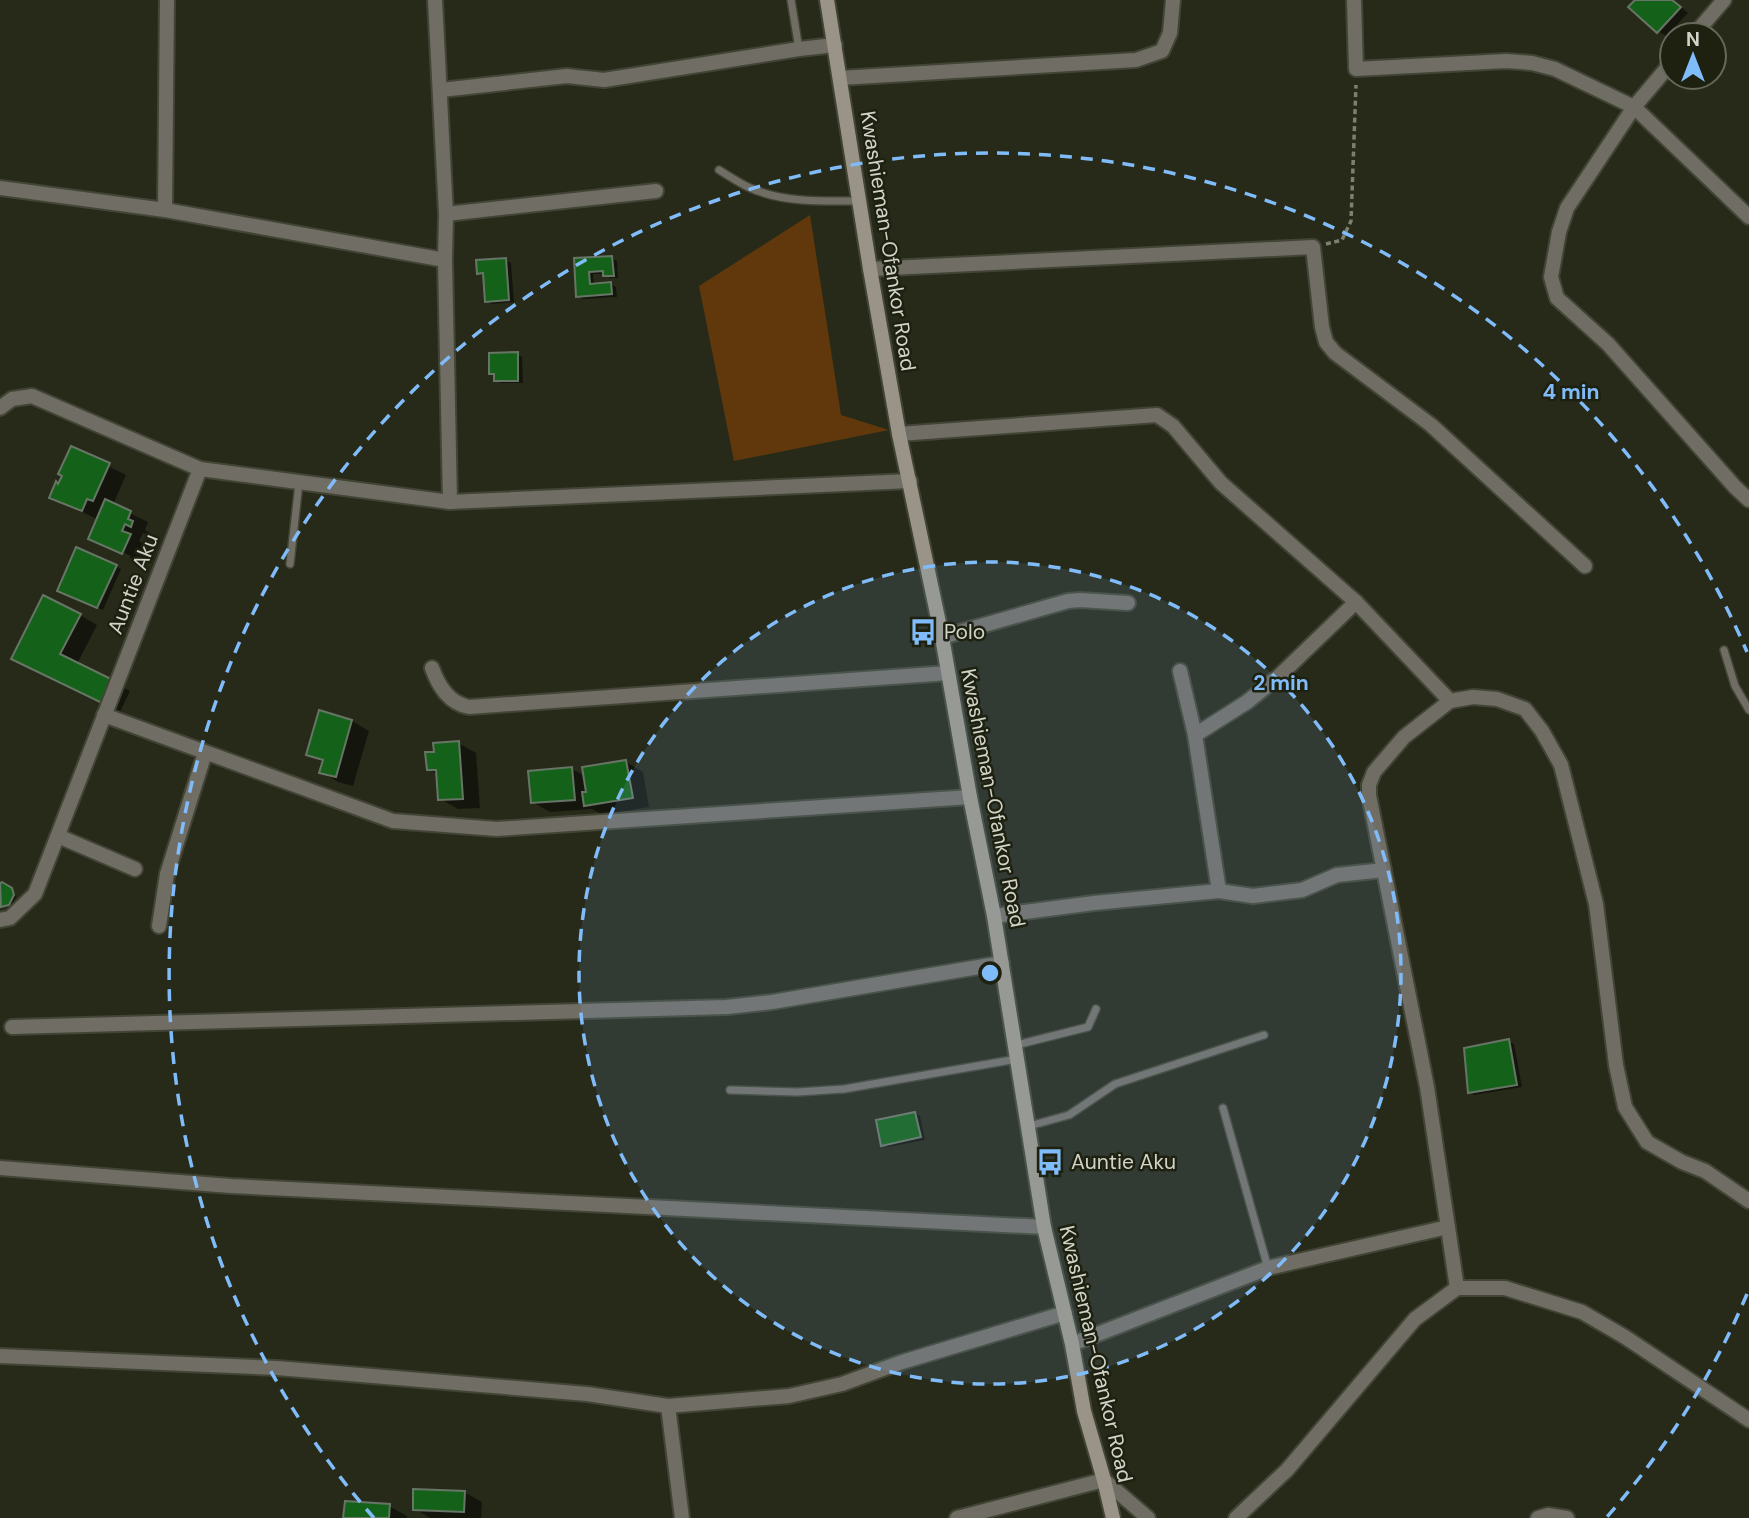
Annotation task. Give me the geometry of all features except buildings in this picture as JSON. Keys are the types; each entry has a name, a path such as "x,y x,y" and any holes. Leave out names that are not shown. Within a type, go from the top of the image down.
{"main road":[{"name":"Kwashieman-Ofankor Road","path":"827,0 899,435 942,638 1003,963 1044,1227 1072,1344 1084,1411 1113,1518"}],"street":[{"path":"165,210 167,0"},
{"path":"435,0 446,214 450,502"},
{"path":"840,78 1136,60 1162,51 1170,33 1173,0"},
{"path":"1354,0 1356,69 1506,61 1532,63 1555,69 1634,107 1749,217"},
{"path":"1707,21 1724,0"},
{"path":"441,90 567,76 604,80 835,45"},
{"path":"1658,79 1634,107 1567,208 1559,232 1551,277 1557,299 1608,344 1749,500"},
{"path":"0,188 165,210 445,260"},
{"path":"446,214 656,191"},
{"path":"870,269 1312,247 1322,327 1326,342 1335,353 1431,425 1585,566"},
{"path":"0,408 12,399 32,396 200,469 450,502 910,481"},
{"path":"899,435 1157,415 1173,426 1221,483 1356,602 1450,701"},
{"name":"Auntie Aku","path":"0,920 10,918 35,894 200,469"},
{"path":"942,638 1069,601 1128,603"},
{"path":"1195,735 1247,702 1278,677 1356,602"},
{"path":"432,668 438,684 456,704 470,707 948,674"},
{"path":"1180,671 1195,735 1219,891"},
{"path":"1457,1288 1433,1122 1368,795 1374,772 1404,737 1450,701 1473,697 1497,699 1525,709 1542,731 1561,765 1595,904 1616,1065 1625,1107 1647,1142 1682,1162 1705,1171 1749,1201"},
{"path":"104,715 393,821 497,829 970,797"},
{"path":"159,926 167,874 205,753"},
{"path":"58,836 135,869"},
{"path":"994,916 1219,891 1253,896 1302,890 1337,875 1384,870"},
{"path":"12,1027 727,1007 772,1002 1003,963"},
{"path":"0,1168 231,1186 1044,1227"},
{"path":"1072,1344 1268,1268 1448,1227"},
{"path":"1236,1518 1287,1470 1415,1319 1457,1288 1504,1287 1582,1312 1625,1337 1749,1420"},
{"path":"0,1356 277,1368 587,1394 668,1406 789,1396 842,1384 902,1362 1065,1313"},
{"path":"668,1406 682,1518"},
{"path":"957,1518 1104,1480 1148,1518"},
{"path":"1538,1518 1548,1515 1567,1518"}],"lane":[{"path":"791,0 799,49"},
{"path":"719,170 750,188 771,195 810,201 861,201"},
{"path":"290,565 299,482"},
{"path":"1724,650 1735,686 1749,710"},
{"path":"730,1090 797,1092 844,1088 1017,1052 1088,1027 1096,1009"},
{"path":"1029,1126 1069,1115 1115,1084 1264,1035"},
{"path":"1223,1108 1268,1268"}],"path":[{"path":"1312,247 1342,240 1352,221 1356,69"}],"shaded area":[{"path":"810,215 841,415 889,430 734,461 699,286"}],"place":[{"name":"Polo","path":"923,632"},
{"name":"Auntie Aku","path":"1050,1162"}]}
